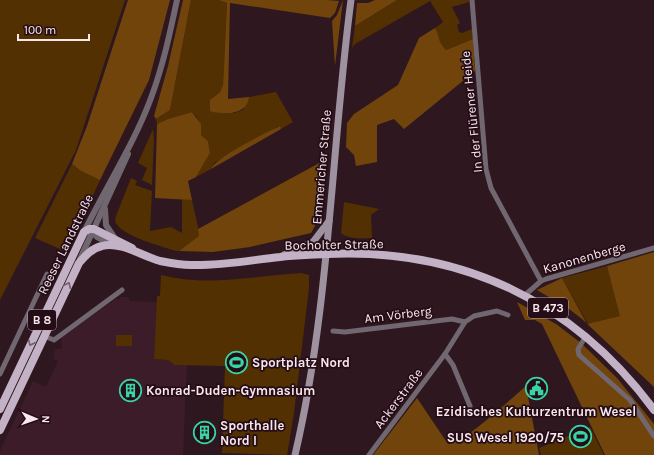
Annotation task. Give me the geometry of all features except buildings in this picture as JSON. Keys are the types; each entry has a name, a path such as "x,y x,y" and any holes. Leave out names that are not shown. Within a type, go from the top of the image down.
{"main road":[{"name":"Emmericher Straße","path":"295,455 316,330 326,254 341,82 351,0"},
{"path":"282,256 313,242 329,221"},
{"name":"Bocholter Straße","path":"89,229 160,261 185,265 210,265 282,256 381,254 440,263 482,276 525,295 552,311 586,336 628,376 654,410"},
{"name":"Reeser Landstraße","path":"0,409 89,229"},
{"name":"B 8","path":"79,263 96,248 115,242"},
{"name":"Reeser Landstraße","path":"0,430 79,263"}],"street":[{"name":"Reeser Landstraße","path":"79,263 89,229 151,98 163,61 177,0"},
{"name":"In der Flürener Heide","path":"472,0 486,169 490,188 541,281"},
{"name":"Reeser Landstraße","path":"89,229 105,204 122,170 135,134"},
{"path":"105,204 104,216 106,225 115,242"},
{"name":"Kanonenberge","path":"525,295 541,281 654,248"},
{"path":"0,374 47,274"},
{"path":"44,336 54,340 122,290"},
{"path":"465,322 474,316 497,312 508,314"},
{"name":"Am Vörberg","path":"333,331 345,332 452,318 465,322"},
{"name":"Ackerstraße","path":"369,455 445,354 465,322"},
{"path":"586,336 578,349 579,355 630,400 654,436"},
{"path":"445,354 453,365 470,406"}],"shaded area":[{"path":"0,0 125,0 76,150 0,300"},
{"path":"128,0 170,0 149,80 100,180 81,171 72,164 87,126"},
{"path":"183,0 191,0 170,110 156,119 154,116 168,66"},
{"path":"191,0 218,0 227,3 223,85 220,92 213,97 234,113 243,110 249,97 276,92 293,122 281,129 279,126 224,157 214,163 211,169 196,177 210,153 208,141 201,135 197,117 192,112 157,124 156,119 170,110"},
{"path":"218,0 339,1 335,13 330,18 230,3 228,99 249,97 247,103 240,110 236,112 224,113 210,111 210,100 220,92 223,85 227,3"},
{"path":"343,0 335,66 332,21 337,15"},
{"path":"375,0 397,0 355,26 357,3 368,3"},
{"path":"397,0 469,0 469,2 452,7 460,23 457,25 459,32 462,33 472,29 473,39 446,50 439,41 435,28 443,22 430,1 355,44 352,48 355,26"},
{"path":"435,28 441,43 446,50 473,39 475,71 404,129 394,119 377,125 377,162 356,166 354,155 346,147 347,123 354,114 398,85 419,38"},
{"path":"192,112 201,124 201,135 208,141 210,153 196,177 188,181 192,200 155,198 157,124"},
{"path":"280,126 281,129 211,169 221,158 253,139"},
{"path":"153,129 152,185 142,180 147,168 138,163"},
{"path":"323,161 316,224 311,233 250,247 213,252 179,251 199,236 198,229"},
{"path":"72,164 81,171 100,180 67,252 35,238"},
{"path":"131,178 137,181 135,185 152,191 150,231 171,227 182,233 182,199 192,200 200,236 179,251 176,251 142,240 118,226 115,221 116,216"},
{"path":"344,202 379,209 371,215 372,238 352,238 341,233"},
{"path":"654,252 654,387 587,324 620,316 607,266"},
{"path":"607,266 621,316 588,324 562,278"},
{"name":"Sportplatz Nord","path":"301,273 309,275 309,288 294,413 287,455 222,453 225,366 175,365 168,360 154,359 157,296 160,296 161,275 196,280 231,280"},
{"path":"562,278 587,323 569,309 537,290"},
{"path":"120,297 129,297 129,301 157,302 154,359 168,360 175,365 187,365 183,455 0,455 0,451 33,381 46,387 58,361 53,359 55,349 62,349 61,336 116,299 120,299"},
{"path":"517,302 556,324 581,343 617,378 654,424 654,455 605,455 542,324 535,320 525,320"},
{"path":"116,335 132,335 132,346 116,346"},
{"path":"526,386 539,455 373,455 417,398 448,444 464,437 475,429"},
{"name":"SUS Wesel 1920/75","path":"590,427 604,455 541,455 539,448"}],"place":[{"name":"Sportplatz Nord","path":"236,362"},
{"name":"Ezidisches Kulturzentrum Wesel","path":"536,389"},
{"name":"Konrad-Duden-Gymnasium","path":"130,390"},
{"name":"Sporthalle Nord I","path":"205,432"},
{"name":"SUS Wesel 1920/75","path":"580,437"}]}
